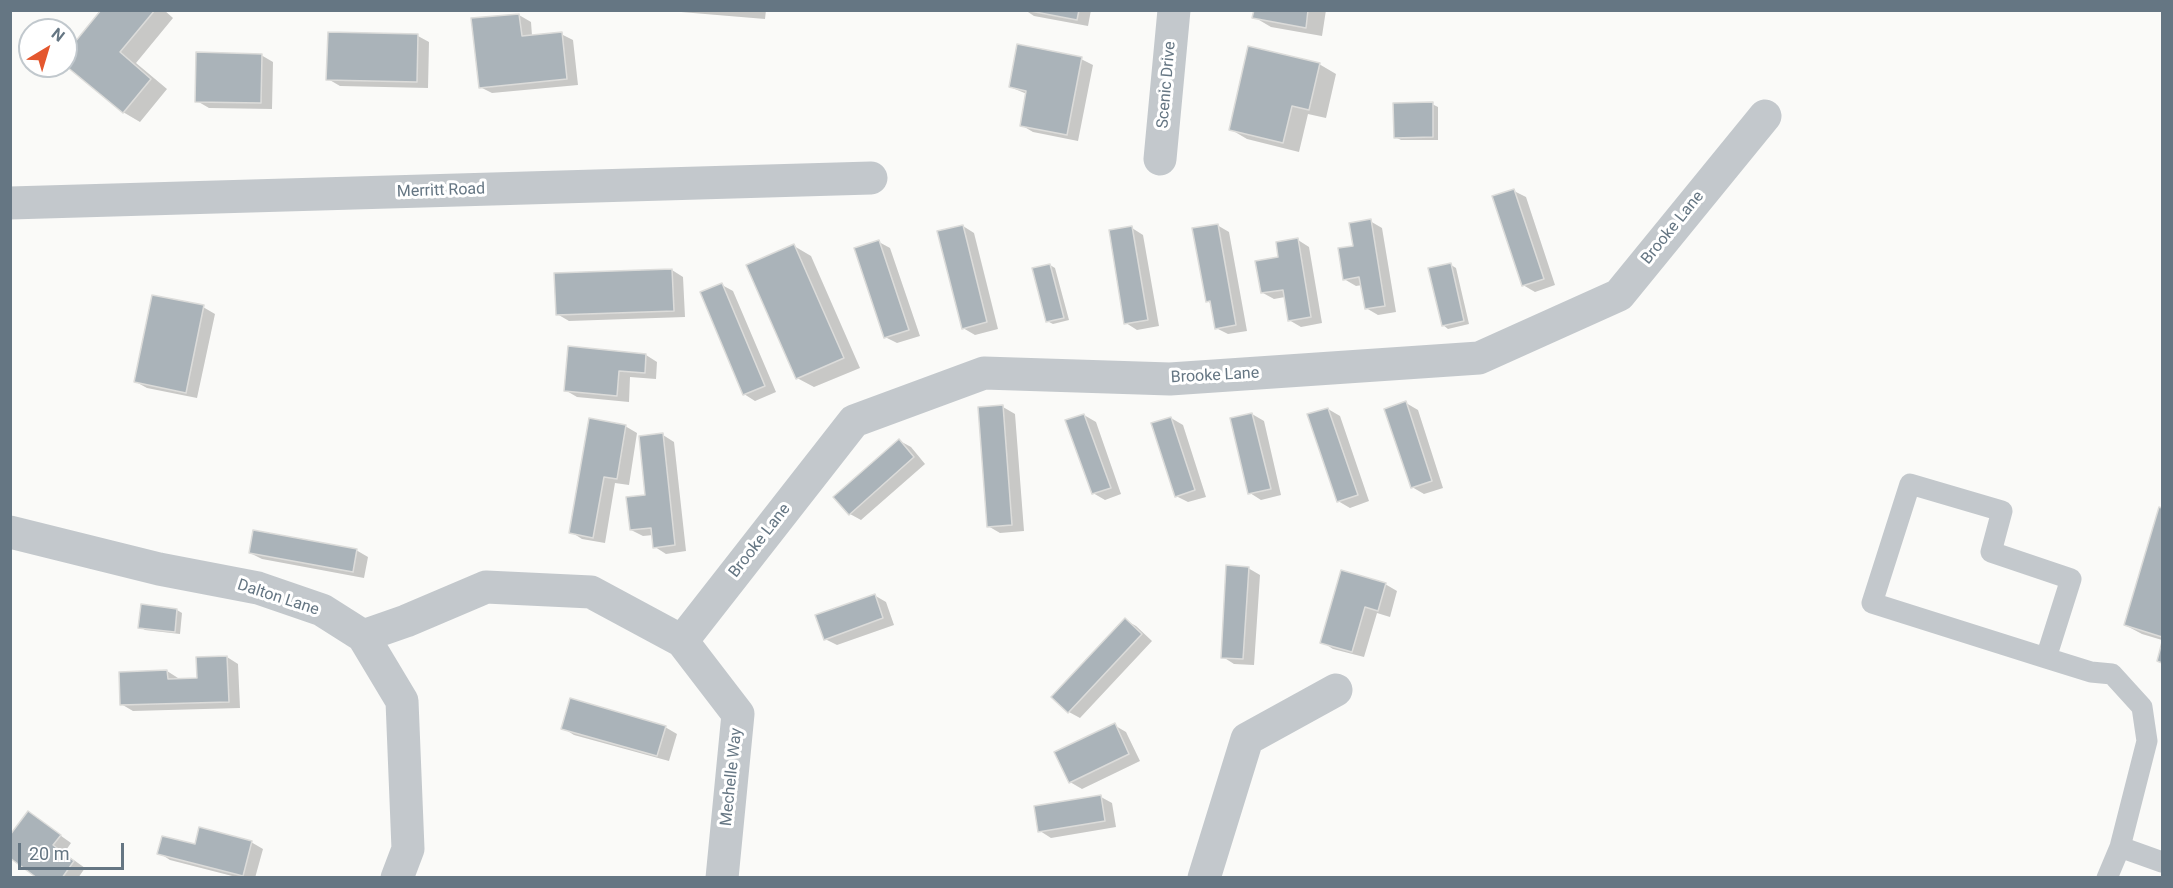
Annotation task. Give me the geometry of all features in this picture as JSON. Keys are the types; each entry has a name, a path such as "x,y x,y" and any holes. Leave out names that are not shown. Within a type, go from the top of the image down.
{"street":[{"name":"Scenic Drive","path":"1160,159 1174,10"},
{"name":"Brooke Lane","path":"682,641 854,421 984,373 1170,379 1479,358 1618,295 1765,116"},
{"name":"Merritt Road","path":"10,203 871,178"},
{"name":"Dalton Lane","path":"10,532 159,569 258,588 322,610 363,636 402,701 408,849 397,878"},
{"name":"Mechelle Way","path":"363,636 406,621 486,587 591,592 682,641 738,714 722,878"},
{"path":"1204,878 1247,739 1336,690"}],"lane":[{"path":"2046,658 2071,579 1991,552 2001,511 1910,484 1872,603 2046,658 2091,672 2112,674 2142,707 2147,741 2120,847 2107,878"},
{"path":"2120,847 2163,862"}],"building":[{"path":"101,10 155,10 120,52 151,79 123,113 78,76 78,38"},
{"path":"1025,10 1079,10 1077,20"},
{"path":"1254,10 1308,10 1306,28 1252,18"},
{"path":"519,14 522,36 562,32 567,79 479,88 471,18"},
{"path":"328,32 418,34 417,82 326,80"},
{"path":"1017,44 1082,57 1067,135 1020,126 1026,91 1009,87"},
{"path":"1248,46 1320,63 1309,110 1292,106 1283,143 1229,130"},
{"path":"196,52 262,54 261,103 195,102"},
{"path":"1433,102 1433,137 1394,138 1393,103"},
{"path":"1514,189 1544,279 1522,286 1492,196"},
{"path":"1371,219 1385,306 1365,309 1359,277 1343,280 1338,248 1353,246 1349,223"},
{"path":"1218,224 1236,325 1215,329 1210,301 1206,302 1192,228"},
{"path":"963,225 987,322 962,329 937,231"},
{"path":"1132,226 1148,320 1124,324 1109,230"},
{"path":"1298,238 1311,317 1288,321 1283,290 1261,293 1255,261 1278,257 1276,242"},
{"path":"879,240 909,330 884,338 854,248"},
{"path":"794,244 844,358 796,379 746,265"},
{"path":"1451,263 1464,321 1442,326 1428,268"},
{"path":"1050,264 1064,318 1046,322 1032,268"},
{"path":"672,269 674,311 556,315 554,273"},
{"path":"722,283 765,386 743,395 700,292"},
{"path":"152,295 204,305 186,393 134,382"},
{"path":"568,346 646,354 645,373 619,371 617,396 564,391"},
{"path":"1406,401 1432,481 1411,488 1384,409"},
{"path":"1003,405 1012,525 987,527 978,407"},
{"path":"1328,408 1358,495 1337,502 1307,414"},
{"path":"1252,413 1271,489 1248,494 1230,418"},
{"path":"1084,414 1111,488 1092,494 1065,420"},
{"path":"1171,417 1195,490 1175,497 1151,423"},
{"path":"589,418 626,425 617,479 604,477 593,538 569,533"},
{"path":"663,433 675,545 653,548 651,528 630,530 626,497 645,495 639,436"},
{"path":"899,439 914,457 849,515 833,497"},
{"path":"2159,507 2162,508 2162,637 2124,625"},
{"path":"253,530 357,549 353,572 249,553"},
{"path":"1226,565 1249,567 1243,659 1221,658"},
{"path":"1341,570 1386,583 1378,611 1365,607 1352,652 1320,643"},
{"path":"875,594 883,618 824,640 815,615"},
{"path":"141,604 177,609 175,632 138,628"},
{"path":"1125,618 1142,634 1068,713 1051,697"},
{"path":"2162,642 2162,663 2157,661"},
{"path":"227,656 229,702 120,705 119,672 167,670 168,679 197,678 196,657"},
{"path":"570,698 666,726 657,756 561,729"},
{"path":"1115,723 1129,754 1069,783 1054,752"},
{"path":"1101,795 1105,821 1038,832 1034,806"},
{"path":"28,811 61,835 53,845 74,861 62,878 37,878 10,858 10,835"},
{"path":"199,827 252,841 243,876 157,854 162,836 195,844"}]}
